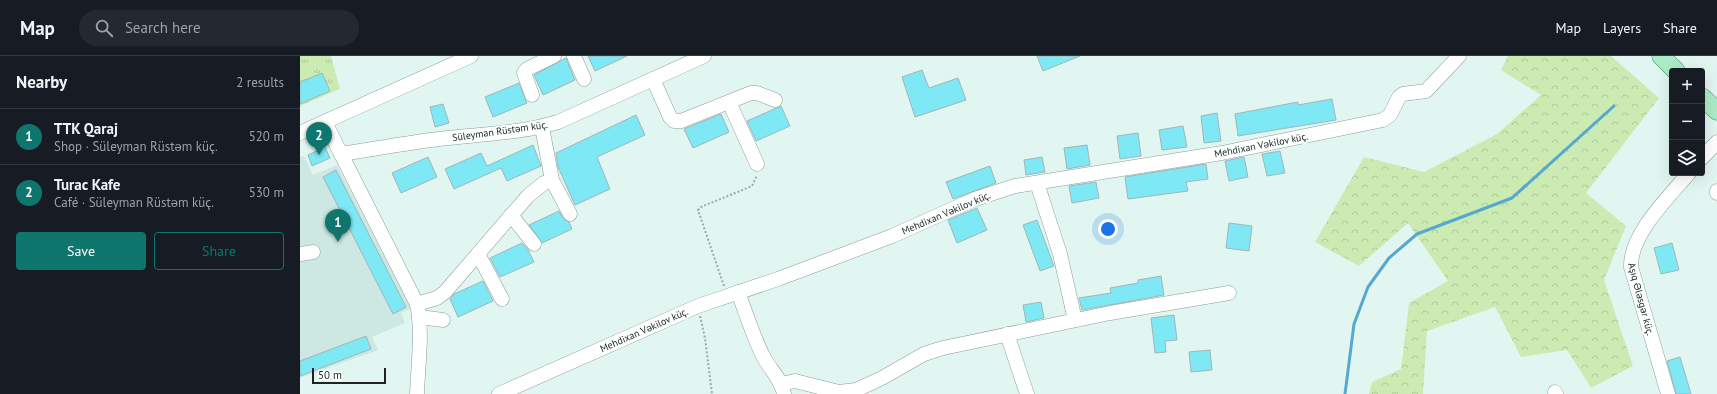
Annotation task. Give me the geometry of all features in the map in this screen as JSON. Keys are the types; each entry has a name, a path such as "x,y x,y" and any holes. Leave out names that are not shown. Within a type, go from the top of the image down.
{"main road":[{"path":"1661,56 1673,68"},
{"path":"1705,99 1717,111"}],"street":[{"path":"300,133 471,56"},
{"path":"532,95 524,77 524,72 526,69 554,56"},
{"path":"574,56 584,79"},
{"name":"Süleyman Rüstəm küç.","path":"341,154 440,139 471,137 542,127 558,122 704,56"},
{"name":"Mehdixan Vəkilov küç.","path":"499,394 698,306 892,236 975,199 1015,186 1222,153 1383,120 1390,115 1398,97 1403,94 1426,91 1460,56"},
{"path":"653,79 670,117 674,121 681,121 751,93 757,93 775,100"},
{"path":"729,102 757,164"},
{"path":"326,122 418,311 417,394"},
{"path":"542,127 552,180 570,214"},
{"path":"1705,155 1717,142"},
{"name":"Aşıq Ələsgər küç.","path":"1668,394 1631,267 1631,257 1635,243 1642,232 1687,176"},
{"path":"418,311 445,292 535,188 552,180"},
{"path":"1037,183 1060,254 1075,320"},
{"path":"511,215 534,244"},
{"path":"478,254 502,299"},
{"path":"733,294 763,356 783,389 795,381 839,392 856,390 882,378 924,354 943,348 1075,320 1229,293"},
{"path":"418,311 443,320"},
{"path":"1007,334 1027,394"}],"path":[{"path":"733,294 698,210 700,207 752,186 757,174 757,164"},
{"path":"698,306 705,338 712,394"}],"shaded area":[{"path":"304,156 313,175 337,165 411,308 401,313 405,323 372,337 378,350 300,378 300,157"}],"green space":[{"path":"300,56 331,56 340,89 300,106"},
{"path":"1508,56 1611,56 1659,98 1586,193 1626,226 1604,280 1633,366 1591,388 1567,350 1521,357 1495,307 1427,331 1423,394 1369,394 1372,382 1401,369 1409,303 1448,281 1408,223 1359,266 1315,242 1364,157 1424,172 1497,134 1541,95 1501,70"}],"building":[{"path":"588,56 627,56 595,71"},
{"path":"1037,56 1080,56 1043,71"},
{"path":"566,58 575,80 543,95 534,75"},
{"path":"922,70 929,88 958,78 966,100 915,117 902,77"},
{"path":"322,73 330,91 300,104 300,82"},
{"path":"519,83 527,103 493,117 485,97"},
{"path":"1332,99 1336,120 1238,136 1235,114 1298,102 1298,105"},
{"path":"443,104 449,123 435,127 430,107"},
{"path":"781,106 790,126 756,141 747,121"},
{"path":"1217,113 1221,141 1204,143 1201,116"},
{"path":"721,114 729,132 693,148 684,129"},
{"path":"636,115 645,135 597,157 610,189 575,205 558,167 556,153"},
{"path":"1183,126 1187,147 1162,150 1159,130"},
{"path":"1138,133 1141,156 1120,159 1117,136"},
{"path":"533,145 541,166 507,181 501,168 454,189 445,169 481,153 487,166"},
{"path":"1087,145 1090,165 1067,169 1064,148"},
{"path":"325,147 330,158 312,166 308,155"},
{"path":"1280,151 1285,173 1267,176 1262,154"},
{"path":"428,157 437,177 401,193 392,173"},
{"path":"1042,157 1045,172 1026,175 1024,160"},
{"path":"1244,157 1248,177 1229,181 1225,161"},
{"path":"1206,164 1208,179 1186,182 1188,191 1128,199 1125,177"},
{"path":"990,166 996,183 953,199 946,182"},
{"path":"336,170 406,307 393,314 323,177"},
{"path":"1096,182 1099,198 1072,203 1069,186"},
{"path":"977,208 987,230 957,243 948,220"},
{"path":"559,211 563,218 569,222 572,229 542,243 529,225"},
{"path":"1037,220 1054,266 1040,271 1023,225"},
{"path":"1229,223 1252,226 1249,251 1226,248"},
{"path":"522,243 528,250 534,262 500,277 490,258"},
{"path":"1672,243 1679,270 1661,274 1654,248"},
{"path":"1161,276 1164,295 1082,310 1079,298 1111,293 1110,288 1138,283 1138,280"},
{"path":"483,281 493,301 458,317 450,299 454,294"},
{"path":"1041,302 1044,318 1026,322 1023,305"},
{"path":"1174,315 1177,340 1165,341 1166,352 1155,353 1151,318"},
{"path":"366,336 371,349 300,376 300,361"},
{"path":"1210,350 1212,370 1191,372 1189,352"},
{"path":"1680,357 1691,394 1676,394 1667,361"}],"waterway":[{"path":"1345,394 1354,324 1368,287 1389,258 1417,234 1512,198 1614,106"}],"place":[{"name":"Turac Kafe","path":"319,155"},
{"name":"TTK Qaraj","path":"338,242"}]}
